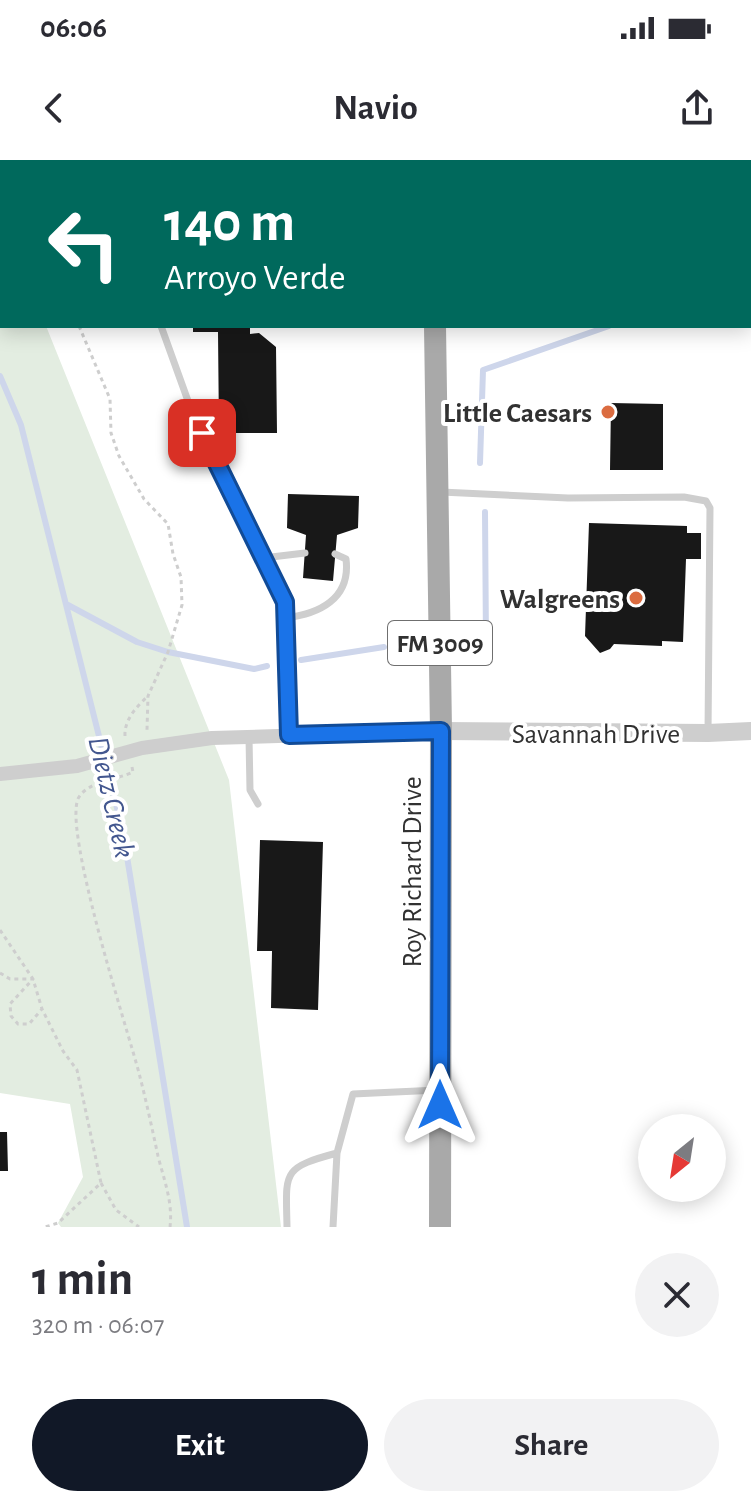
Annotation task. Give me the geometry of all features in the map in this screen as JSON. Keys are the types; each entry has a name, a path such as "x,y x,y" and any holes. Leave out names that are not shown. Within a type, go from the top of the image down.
{"main road":[{"name":"Roy Richard Drive","path":"435,328 441,731 440,1227"}],"street":[{"path":"0,774 77,766 142,748 212,738 441,731"},
{"name":"Savannah Drive","path":"441,731 751,731"}],"lane":[{"path":"162,328 192,412 285,602 289,735"},
{"path":"439,492 568,498 684,497 706,501 710,508 708,733"},
{"path":"263,558 305,553"},
{"path":"285,618 310,615 337,597 349,577 346,559 335,554"},
{"path":"249,737 250,790 258,804"},
{"path":"333,1227 337,1153 353,1094 440,1090"},
{"path":"287,1227 286,1182 301,1163 337,1153"}],"path":[{"path":"80,328 110,399 111,433 119,456 144,499 168,524 181,577 180,615 168,652 148,696 147,733 142,748"},
{"path":"75,813 86,881 140,1076 170,1201 170,1227"},
{"path":"0,930 33,979 42,1009 63,1051 77,1070 101,1183 116,1210 139,1227"},
{"path":"0,973 10,979 33,979"},
{"path":"33,979 10,1004 11,1016 18,1024 29,1024 42,1009"},
{"path":"45,1227 58,1223 101,1183"}],"shaded area":[{"path":"0,328 47,328 229,780 281,1227 61,1227 58,1223 83,1177 70,1104 0,1093"}],"building":[{"path":"193,328 250,328 250,334 259,333 276,347 277,433 219,433 218,332 193,332"},
{"path":"611,403 663,404 663,470 610,470"},
{"path":"288,494 359,496 358,528 337,535 333,581 303,578 306,535 287,528"},
{"name":"Walgreens","path":"589,523 687,526 687,533 701,533 701,559 686,559 683,642 662,641 662,646 614,644 600,653 585,636"},
{"path":"260,840 323,842 318,1010 271,1008 272,951 257,951"},
{"path":"0,1132 7,1132 8,1171 0,1171"}],"waterway":[{"path":"480,463 483,370 603,328"},
{"name":"Dietz Creek","path":"0,376 21,425 123,832 187,1227"},
{"path":"485,512 486,645"},
{"path":"68,605 137,642 168,652 254,669 267,666"},
{"path":"301,660 384,647"}],"place":[{"name":"Little Caesars","path":"608,412"},
{"name":"Walgreens","path":"636,598"}],"route":[{"path":"202,433 285,602 289,735 441,731 440,1105"}]}
